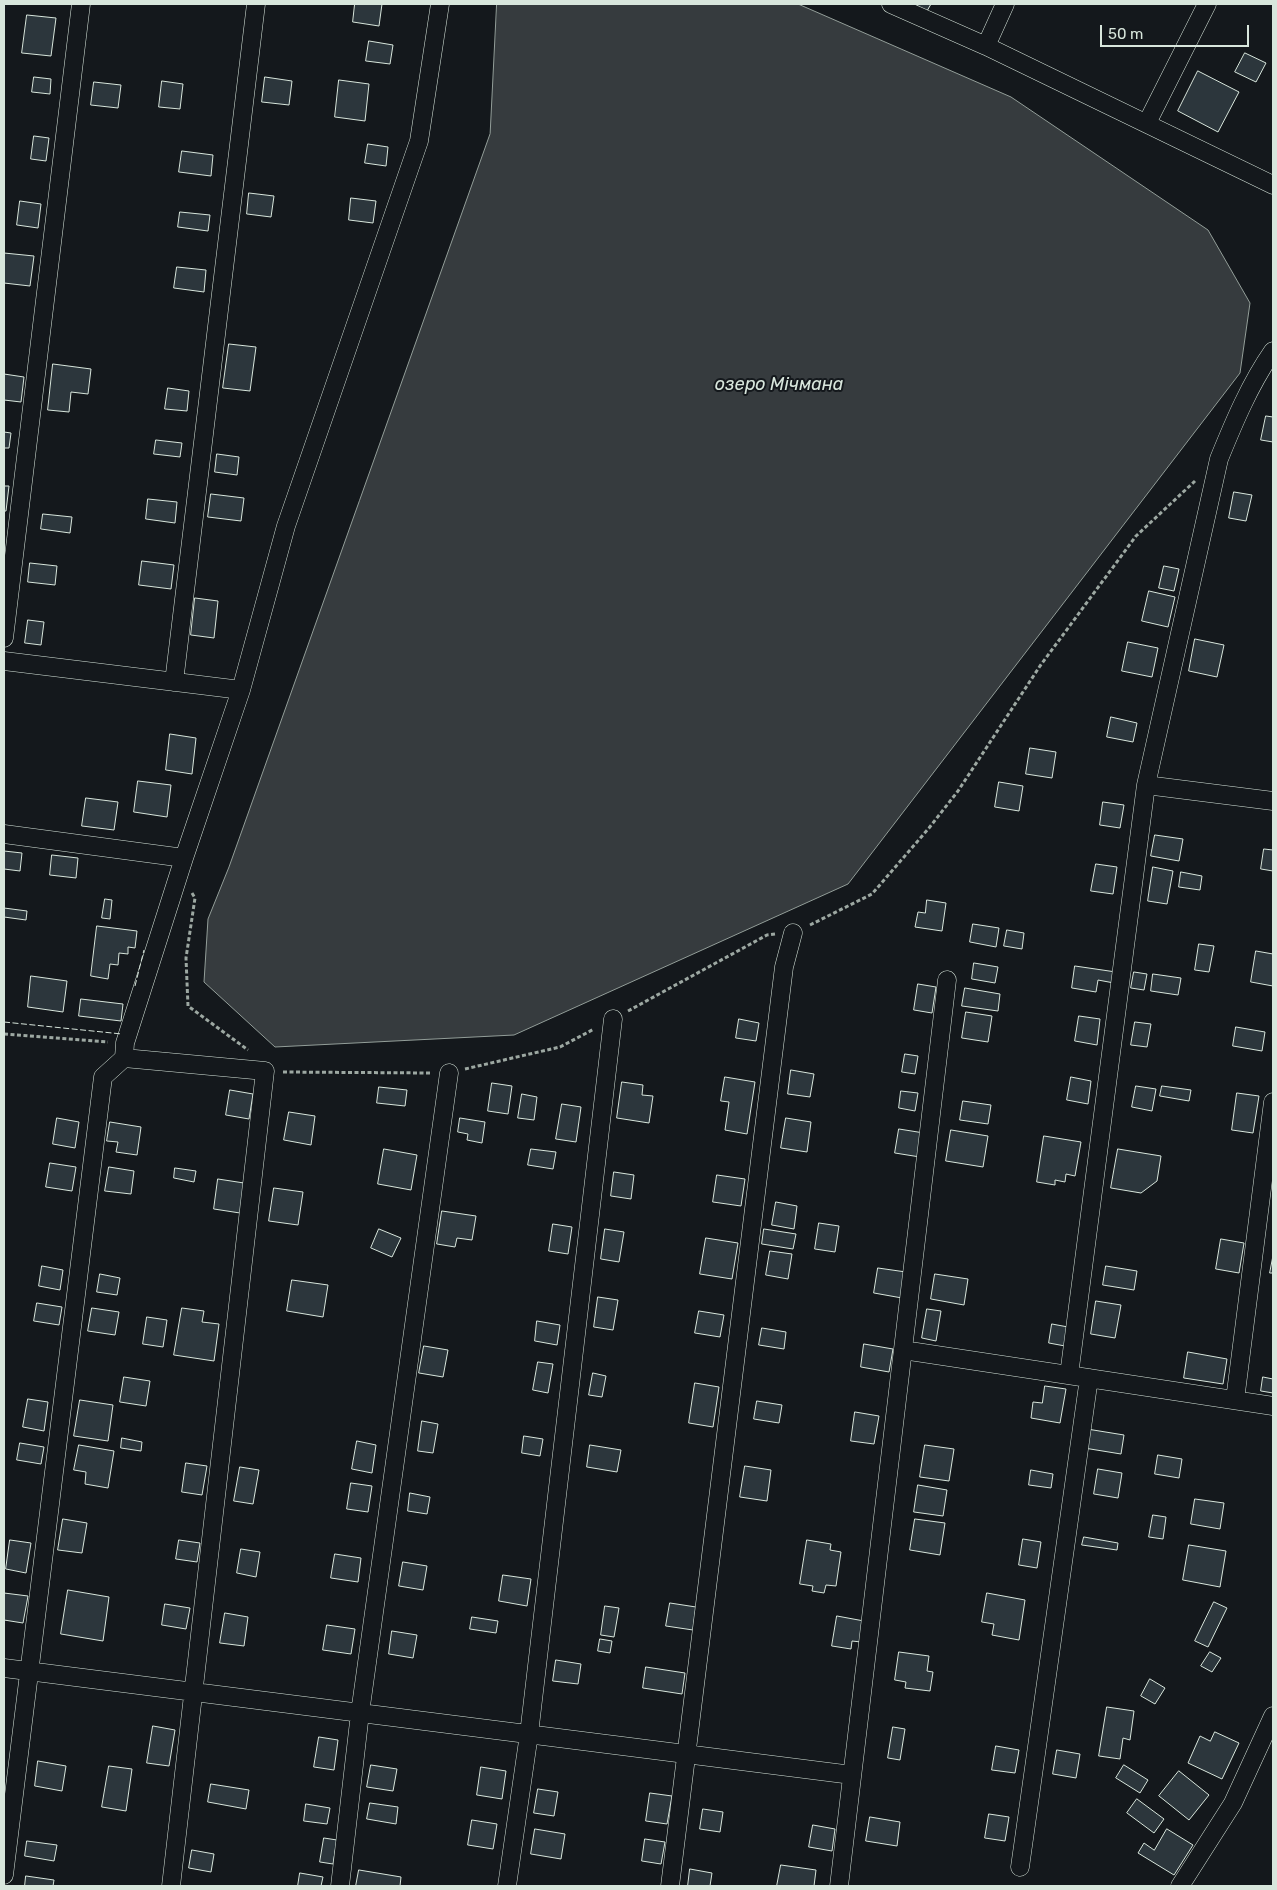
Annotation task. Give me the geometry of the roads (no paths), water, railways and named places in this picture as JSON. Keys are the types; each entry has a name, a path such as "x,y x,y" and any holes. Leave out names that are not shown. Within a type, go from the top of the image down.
{"street":[{"path":"4,638 81,4"},
{"path":"174,682 256,4"},
{"path":"4,1875 104,1077 125,1051 182,866 241,690 286,526 419,141 440,4"},
{"path":"891,4 986,46 1273,185"},
{"path":"986,46 1005,4"},
{"path":"1147,123 1207,4"},
{"path":"1069,1375 1146,784 1218,459 1236,417 1273,351"},
{"path":"4,661 241,690"},
{"path":"1146,784 1273,801"},
{"path":"4,834 182,866"},
{"path":"670,1886 784,967 794,933"},
{"path":"839,1886 947,980"},
{"path":"507,1886 529,1734 613,1019"},
{"path":"125,1051 270,1069 171,1886"},
{"path":"340,1886 360,1713 449,1073"},
{"path":"1235,1400 1273,1102"},
{"path":"903,1350 1273,1406"},
{"path":"1020,1867 1089,1378"},
{"path":"4,1668 852,1775"},
{"path":"1180,1886 1232,1803 1273,1716"}],"water":[{"name":"озеро Мічмана","path":"497,4 798,4 1011,97 1208,230 1250,303 1240,373 848,884 514,1035 275,1047 204,982 208,919 229,867 490,134"}]}
